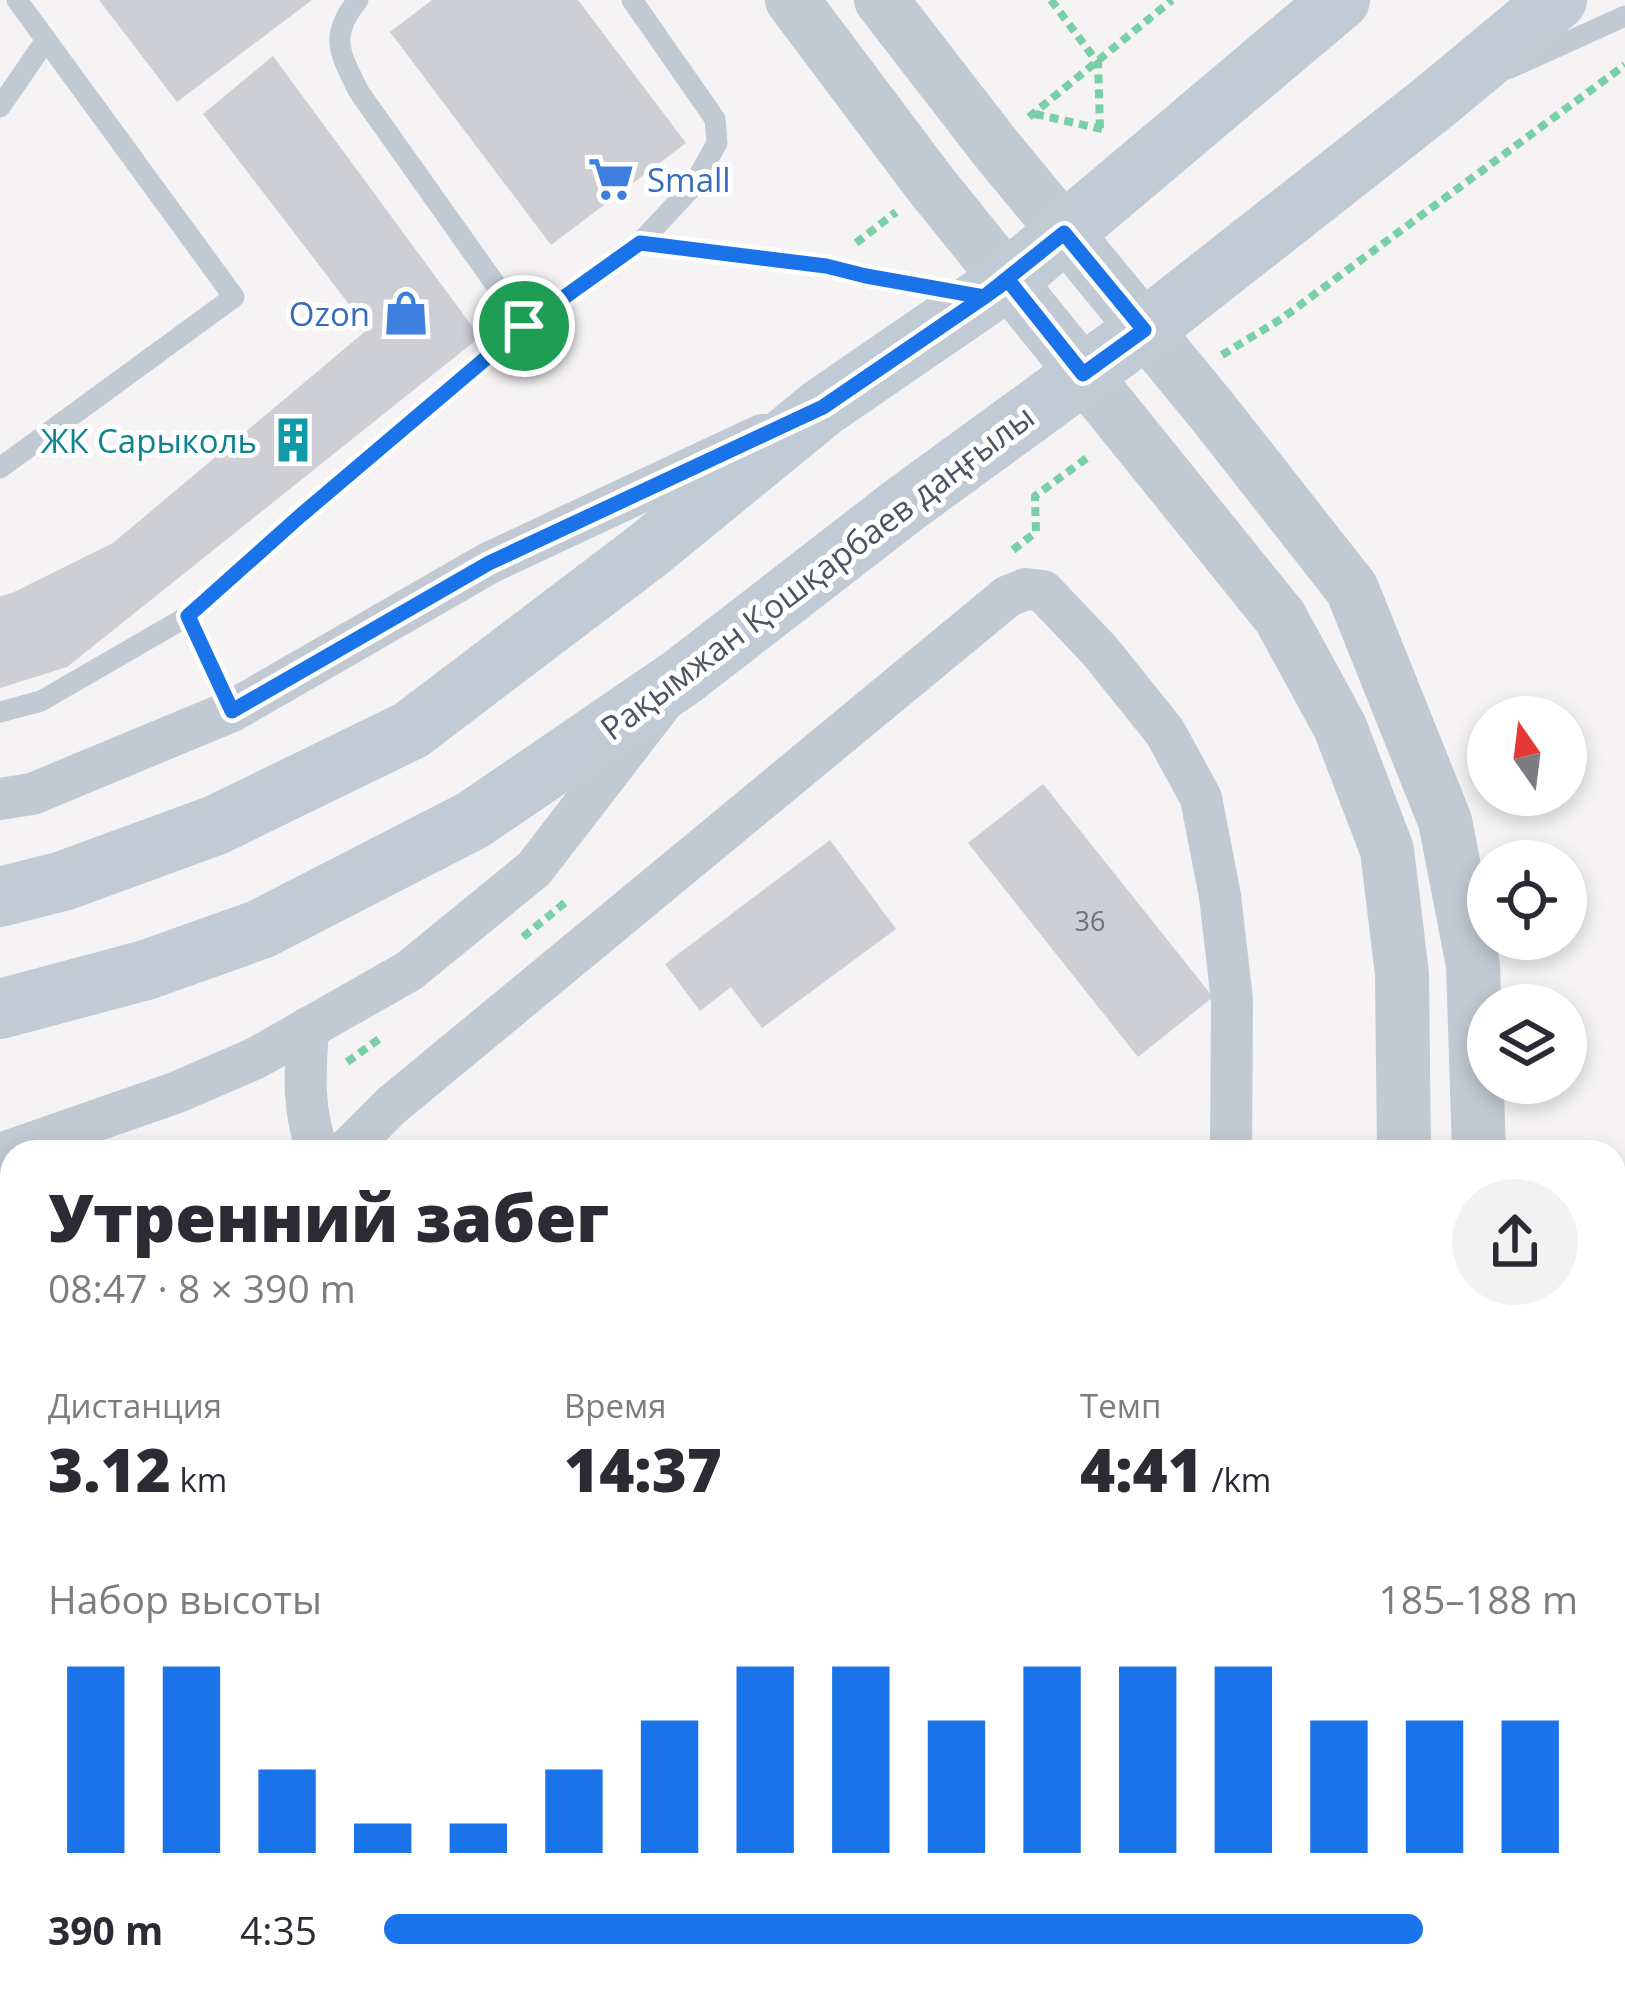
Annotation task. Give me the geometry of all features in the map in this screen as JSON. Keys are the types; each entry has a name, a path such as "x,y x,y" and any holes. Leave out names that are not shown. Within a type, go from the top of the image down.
{"main road":[{"path":"0,897 63,881 216,825 411,730 647,551 823,407 996,288 1340,0"},
{"name":"Рақымжан Қошқарбаев даңғылы","path":"0,1010 146,970 261,928 473,820 682,677 904,505 1144,330 1557,0"}],"street":[{"path":"792,0 931,185 996,288 1083,374 1280,617 1340,727 1387,850 1402,974 1404,1140"},
{"path":"881,0 1352,590 1445,821 1473,965 1479,1140"},
{"path":"0,799 32,794 232,711 489,563 823,407"},
{"path":"357,1140 392,1105 863,715 1008,596 1026,589 1043,591 1100,651 1165,733 1201,798 1220,896 1232,1000 1231,1140"},
{"path":"40,1140 175,1093 256,1058 409,970 534,869 682,677"},
{"path":"308,1028 303,1091 313,1140"}],"lane":[{"path":"0,468 234,297 16,0"},
{"path":"358,0 341,20 338,49 359,92 524,326"},
{"path":"0,712 41,701 188,616 524,326 640,243 694,186 717,143 716,118 632,0"},
{"path":"1433,103 1625,16"},
{"path":"0,107 46,40"},
{"path":"640,243 826,266 866,276 996,288"},
{"path":"188,616 232,711"}],"path":[{"path":"1051,0 1098,63 1100,128 1034,113 1098,63 1172,0"},
{"path":"1182,377 1281,319 1625,65"},
{"path":"1006,555 1036,532 1036,496 1124,426"},
{"path":"521,938 578,893"},
{"path":"303,1091 394,1029"}],"building":[{"path":"99,0 312,0 177,102"},
{"path":"432,0 578,0 686,143 551,245 390,32"},
{"name":"ЖК Сарыколь","path":"273,56 480,337 67,667 0,688 0,596 113,543 368,329 203,114"},
{"path":"1043,784 1213,997 1138,1057 968,843"},
{"path":"830,840 896,929 762,1028 731,987 700,1011 665,964"}],"place":[{"name":"Small","path":"611,179"},
{"name":"Ozon","path":"406,313"},
{"name":"ЖК Сарыколь","path":"293,440"}],"route":[{"path":"524,326 188,616 232,711 489,563 823,407 984,297 1008,280 1083,374 1144,330 1064,233 984,297 826,266 640,243 524,326"}]}
